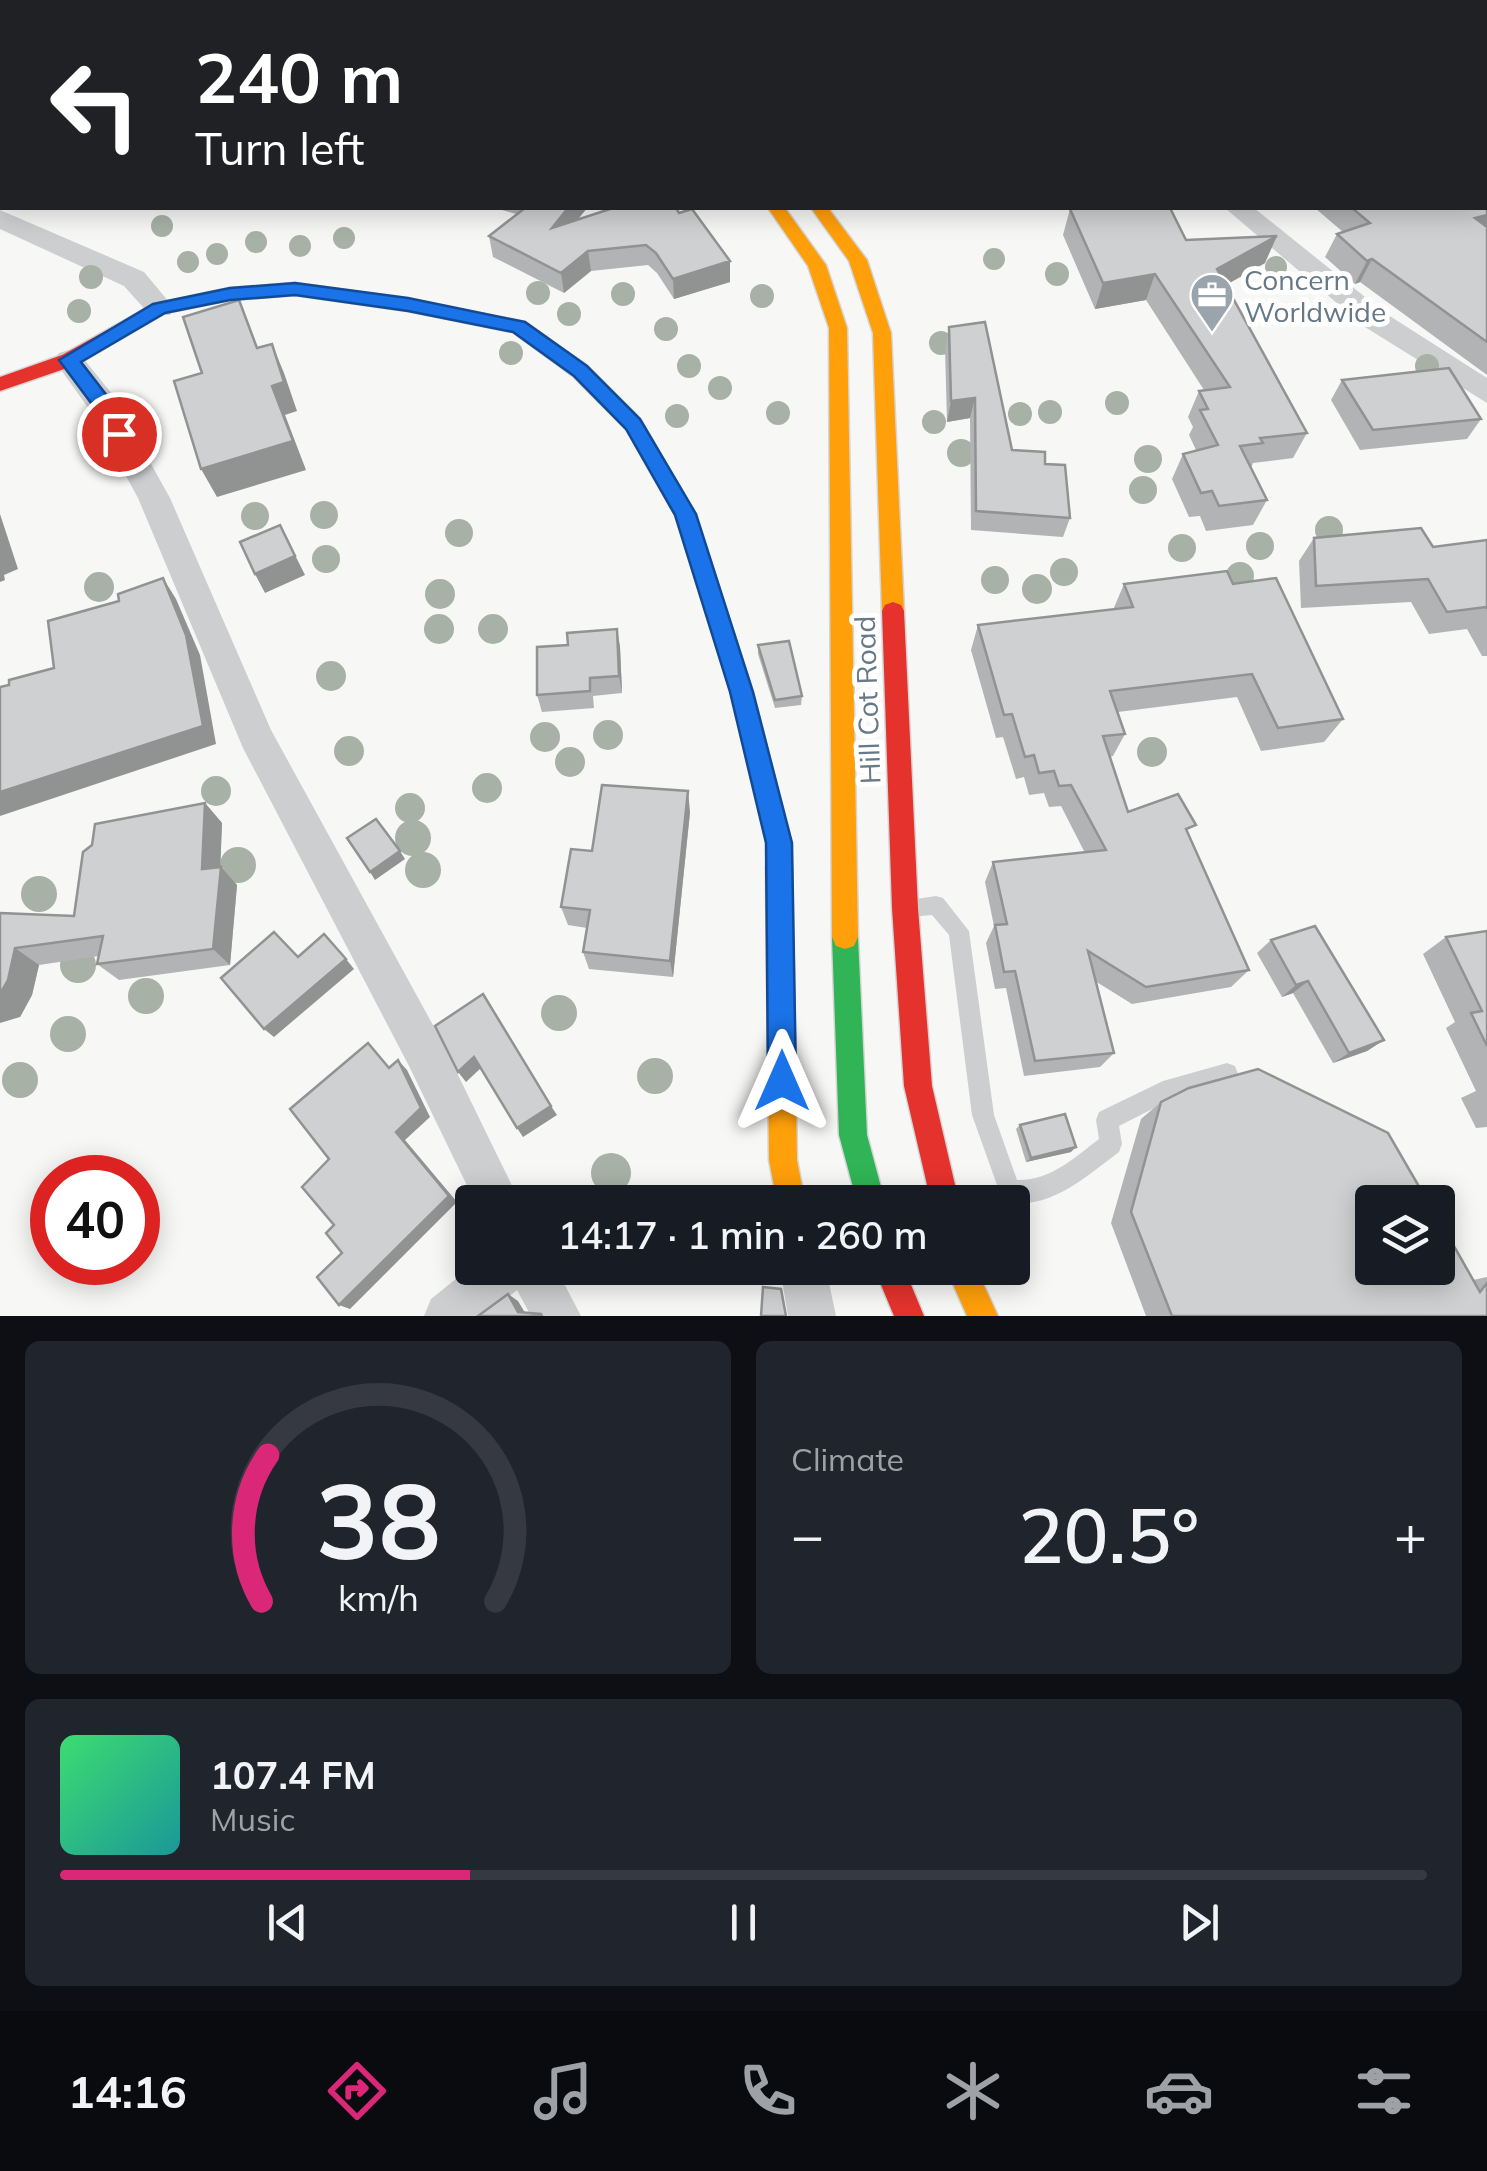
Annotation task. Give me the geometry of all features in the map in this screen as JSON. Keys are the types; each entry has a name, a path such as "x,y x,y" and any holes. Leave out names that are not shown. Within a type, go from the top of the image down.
{"main road":[{"name":"Hill Cot Road","path":"778,210 817,265 838,328 845,960 853,1135 867,1185"},
{"name":"Hill Cot Road","path":"821,210 858,260 882,333 905,908 918,1086 941,1185"},
{"path":"0,384 69,360 160,308 230,294 295,289 408,304 518,327 580,371 633,424 685,514 742,692 779,843 783,1160 788,1185"},
{"path":"896,1285 909,1316"},
{"path":"968,1285 983,1316"}],"street":[{"path":"1240,210 1375,320 1487,392"},
{"path":"0,218 134,279 160,308"},
{"path":"69,360 101,402 154,498 256,737 424,1052 490,1185"},
{"path":"448,1316 486,1285"},
{"path":"540,1285 558,1316"},
{"path":"806,1285 812,1316"}],"lane":[{"path":"905,908 936,905 958,931 982,1115 1010,1191 1031,1194 1050,1188 1096,1155 1111,1144 1107,1120 1164,1092 1227,1074"}],"building":[{"path":"522,210 566,210 552,228 607,210 693,210 730,261 673,279 646,245 588,251 561,273 489,236"},
{"path":"1070,210 1171,210 1186,240 1277,236 1217,269 1307,433 1260,438 1263,443 1240,446 1267,500 1219,506 1212,491 1201,493 1183,454 1218,445 1200,410 1208,409 1199,391 1230,387 1155,274 1103,283"},
{"path":"1354,210 1487,210 1487,215 1475,218 1487,227 1487,342 1372,259 1367,261 1337,234 1370,223"},
{"path":"239,300 257,348 272,344 284,382 272,386 293,441 201,469 174,381 202,373 183,317"},
{"path":"985,322 1012,450 1045,452 1045,464 1065,465 1070,518 976,511 975,398 951,401 949,327"},
{"path":"1449,368 1481,419 1373,430 1342,380"},
{"path":"280,525 295,556 255,574 240,542"},
{"path":"1421,528 1433,547 1487,540 1487,608 1447,612 1428,579 1316,586 1314,538"},
{"path":"1227,571 1233,584 1276,578 1343,719 1278,728 1252,674 1110,691 1125,734 1103,736 1128,812 1178,794 1196,825 1186,829 1249,970 1146,987 1088,951 1114,1053 1035,1061 1015,971 1004,972 995,925 1007,924 993,862 1106,850 1071,785 1059,786 1054,771 1039,773 1034,755 1025,757 1012,714 1004,715 978,625 1133,607 1124,584"},
{"path":"163,578 186,635 203,726 0,792 0,687 9,685 9,680 54,668 48,621 119,601 118,594"},
{"path":"617,629 619,676 590,678 590,691 537,695 537,647 568,645 567,633"},
{"path":"789,641 802,696 775,700 758,645"},
{"path":"602,785 688,791 670,961 583,952 590,910 561,907 571,849 592,851"},
{"path":"205,803 202,869 221,867 213,949 97,964 103,936 15,948 8,980 0,994 0,913 74,916 83,852 92,845 95,824"},
{"path":"376,819 400,851 370,872 347,838"},
{"path":"1315,926 1384,1040 1349,1053 1308,981 1296,985 1271,940"},
{"path":"1487,931 1487,1046 1471,1013 1482,1011 1446,937"},
{"path":"274,932 298,957 324,934 346,959 264,1029 221,978"},
{"path":"483,994 551,1106 517,1128 474,1057 458,1072 435,1026"},
{"path":"368,1043 389,1068 398,1060 421,1108 396,1132 449,1196 339,1305 317,1277 342,1253 326,1233 334,1225 302,1187 329,1159 290,1109"},
{"path":"1258,1069 1388,1133 1418,1185 1355,1185 1355,1285 1455,1285 1455,1248 1480,1292 1487,1283 1487,1316 1172,1316 1131,1212 1161,1102 1189,1088"},
{"path":"1065,1114 1076,1147 1031,1158 1020,1125"},
{"path":"763,1287 781,1289 786,1316 761,1316"},
{"path":"508,1294 518,1312 542,1316 478,1316"}],"traffic: fast":[{"path":"644,443 685,514 742,692 779,843 779,867"},
{"path":"845,937 853,1135 866,1185"}],"traffic: slow":[{"path":"778,210 817,265 838,328 845,937"},
{"path":"821,210 858,260 882,333 893,611"},
{"path":"779,867 783,1160 788,1185"},
{"path":"969,1285 983,1316"}],"traffic: jam":[{"path":"0,384 69,360 160,308 230,294 295,289 408,305 518,327 580,371 633,424 644,443"},
{"path":"893,611 905,908 918,1086 941,1185"},
{"path":"896,1285 909,1316"}],"place":[{"name":"Concern Worldwide","path":"1212,333"}],"route":[{"path":"119,434 101,402 69,360 160,308 230,294 295,289 408,304 518,327 580,371 633,424 685,514 742,692 779,843 782,1081"}]}
